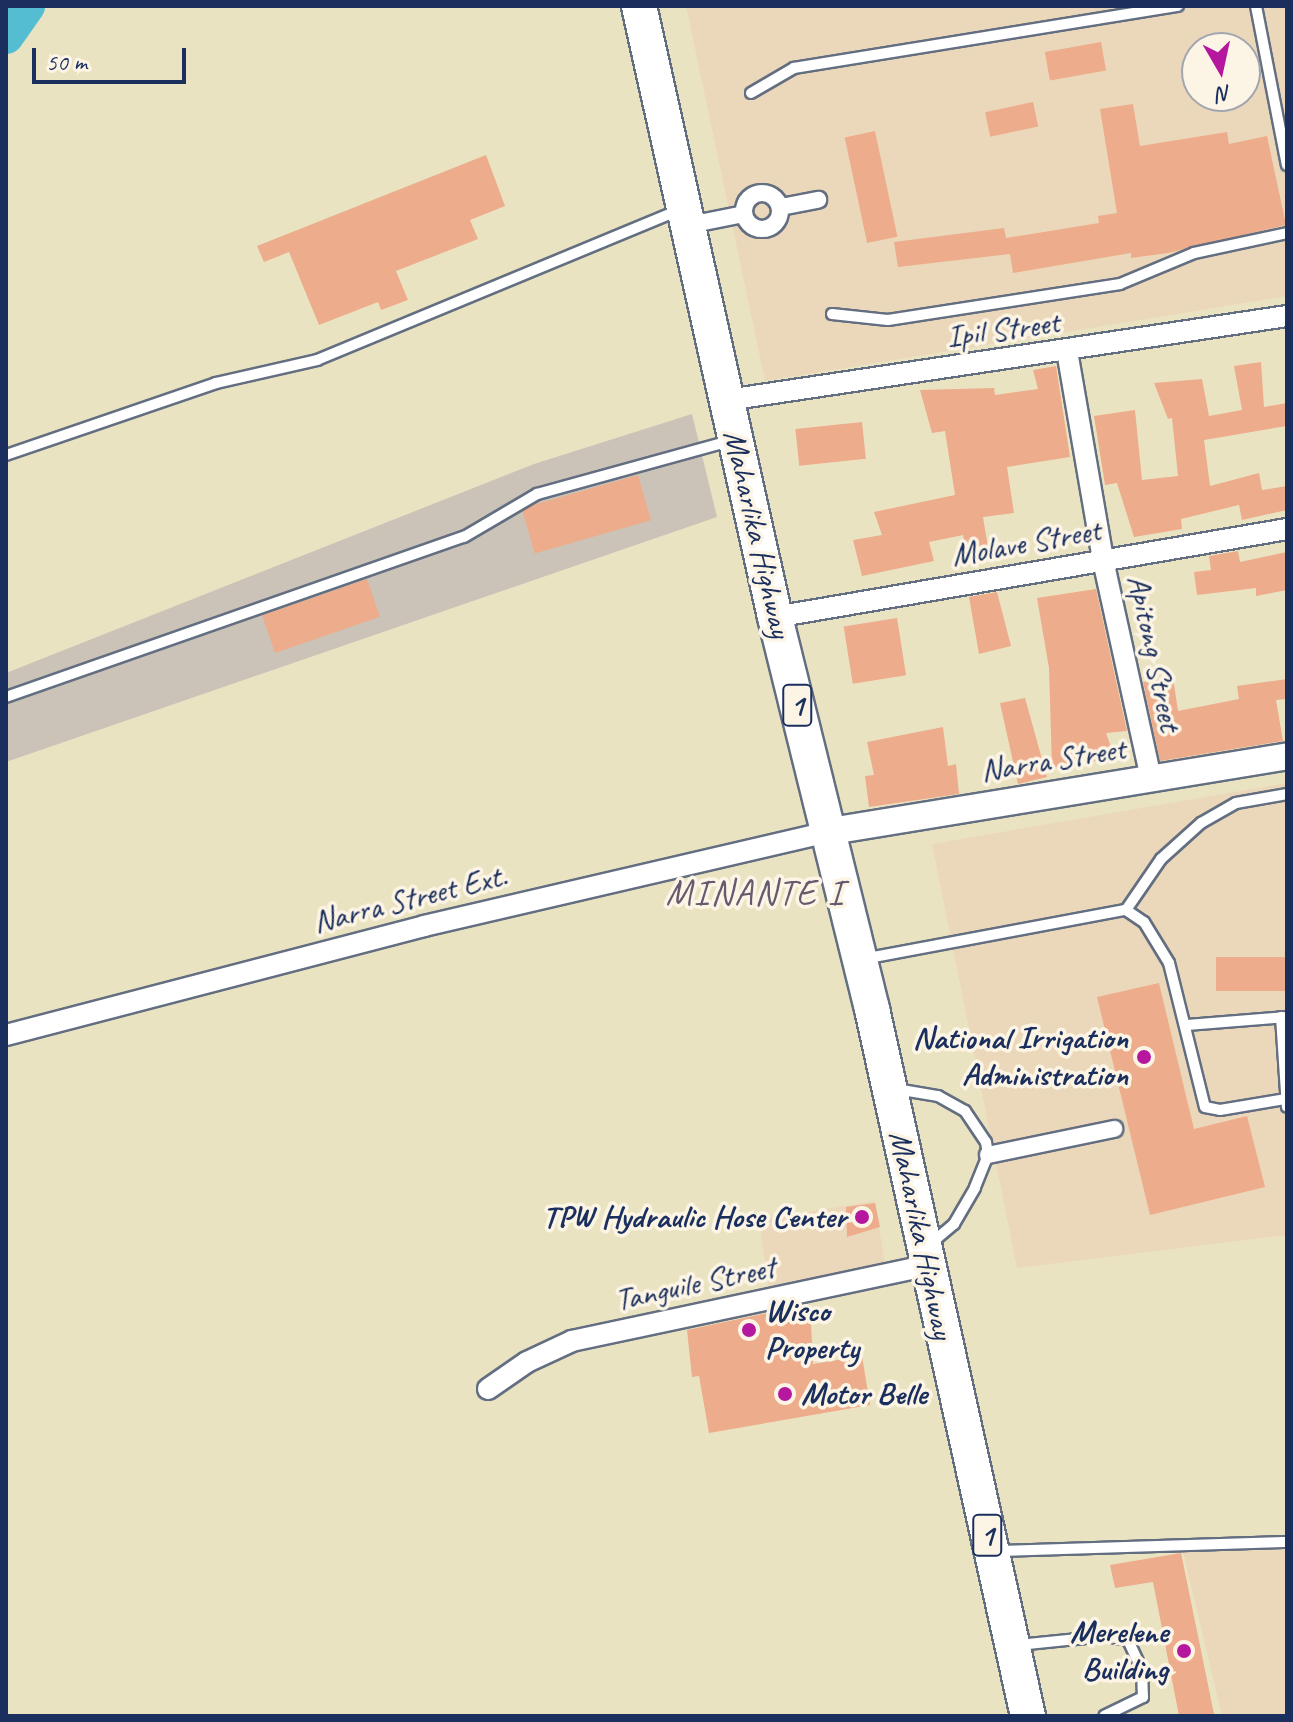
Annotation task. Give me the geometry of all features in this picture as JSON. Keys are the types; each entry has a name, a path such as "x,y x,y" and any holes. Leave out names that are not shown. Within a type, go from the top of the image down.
{"highway":[{"name":"Maharlika Highway","path":"639,6 775,617 861,960 924,1257 1028,1716"}],"street":[{"path":"759,193 772,195 781,207 777,223 766,229 752,227 744,214 747,201 759,193"},
{"path":"781,207 818,200"},
{"path":"687,217 744,214"},
{"name":"Ipil Street","path":"727,400 1287,316"},
{"name":"Apitong Street","path":"1067,351 1103,560 1151,779"},
{"name":"Molave Street","path":"775,617 1287,529"},
{"name":"Narra Street","path":"831,831 1287,756"},
{"name":"Narra Street Ext.","path":"6,1035 424,926 831,831"},
{"path":"988,1155 1114,1129"},
{"name":"Tanguile Street","path":"488,1389 527,1362 572,1341 924,1257"}],"lane":[{"path":"751,93 794,68 1178,6"},
{"path":"1256,6 1287,165"},
{"path":"6,455 216,383 317,360 687,217"},
{"path":"832,314 888,320 1120,284 1194,253 1287,233"},
{"path":"6,697 464,537 537,494 736,440"},
{"path":"861,960 1126,910 1161,859 1201,823 1236,803 1287,794"},
{"path":"1126,910 1157,939 1187,1025 1205,1107 1220,1110 1286,1103 1284,1017 1187,1025"},
{"path":"890,1089 928,1093 965,1111 983,1134 988,1155 954,1224 924,1257"},
{"path":"991,1551 1287,1542"},
{"path":"1012,1646 1106,1636 1128,1640 1142,1670 1143,1697 1104,1716"}],"shaded area":[{"path":"686,6 1287,6 1287,296 765,381"},
{"path":"692,414 717,517 6,762 6,673 534,464"},
{"path":"1287,783 1287,1235 1017,1268 932,844"},
{"path":"875,1201 886,1271 770,1290 758,1219"},
{"path":"1287,1550 1287,1716 1222,1716 1183,1552"}],"building":[{"path":"1101,42 1106,71 1050,80 1045,52"},
{"path":"1033,102 1038,126 990,137 985,112"},
{"path":"1133,104 1140,146 1227,132 1229,144 1267,136 1286,225 1168,253 1131,258 1131,253 1013,273 1010,254 898,267 894,242 1004,228 1006,238 1099,223 1098,216 1117,213 1100,109"},
{"path":"875,131 897,237 867,243 845,137"},
{"path":"486,155 505,206 470,220 478,239 396,271 408,300 381,310 378,302 319,325 289,252 264,262 257,246"},
{"path":"1261,362 1264,407 1287,403 1287,426 1204,440 1210,486 1259,473 1262,490 1287,486 1287,510 1242,520 1239,505 1181,519 1182,529 1134,537 1117,483 1105,485 1094,416 1135,410 1142,480 1178,476 1172,418 1168,419 1154,383 1202,379 1209,416 1242,410 1234,366"},
{"path":"1056,366 1070,457 1007,467 1014,513 983,517 990,560 967,563 963,535 929,542 934,561 862,576 853,540 882,535 874,512 955,495 945,431 932,433 920,390 994,388 995,395 1038,389 1033,370"},
{"path":"862,422 866,459 799,466 795,429"},
{"path":"638,475 651,520 535,554 522,508"},
{"path":"1238,551 1240,562 1287,552 1287,590 1256,596 1256,588 1197,595 1194,572 1211,570 1209,556"},
{"path":"367,579 380,617 275,653 262,615"},
{"path":"1096,589 1127,731 1106,733 1115,758 1052,768 1049,668 1037,598"},
{"path":"997,592 1011,646 979,654 969,597"},
{"path":"897,618 906,675 853,684 844,626"},
{"path":"1173,677 1178,711 1239,699 1237,686 1287,679 1287,699 1276,700 1283,741 1160,761 1143,682"},
{"path":"1025,698 1047,777 1018,784 1000,703"},
{"path":"943,727 948,766 956,764 959,794 869,807 865,776 874,775 867,742"},
{"path":"1216,957 1287,957 1287,991 1216,991"},
{"name":"National Irrigation Administration","path":"1159,983 1194,1129 1247,1116 1265,1187 1150,1215 1097,997"},
{"name":"TPW Hydraulic Hose Center","path":"875,1203 880,1227 847,1237 846,1207"},
{"path":"810,1304 813,1364 862,1356 870,1405 709,1433 699,1376 692,1377 687,1330"},
{"name":"Merelene Building","path":"1181,1553 1214,1714 1179,1716 1153,1582 1115,1588 1110,1565"}],"waterway":[{"path":"6,36 27,6"}],"place":[{"name":"National Irrigation Administration","path":"1144,1057"},
{"name":"TPW Hydraulic Hose Center","path":"862,1217"},
{"name":"Wisco Property","path":"749,1330"},
{"name":"Motor Belle","path":"785,1394"},
{"name":"Merelene Building","path":"1184,1651"}],"district":[{"name":"MINANTE I","path":"755,893"}]}
